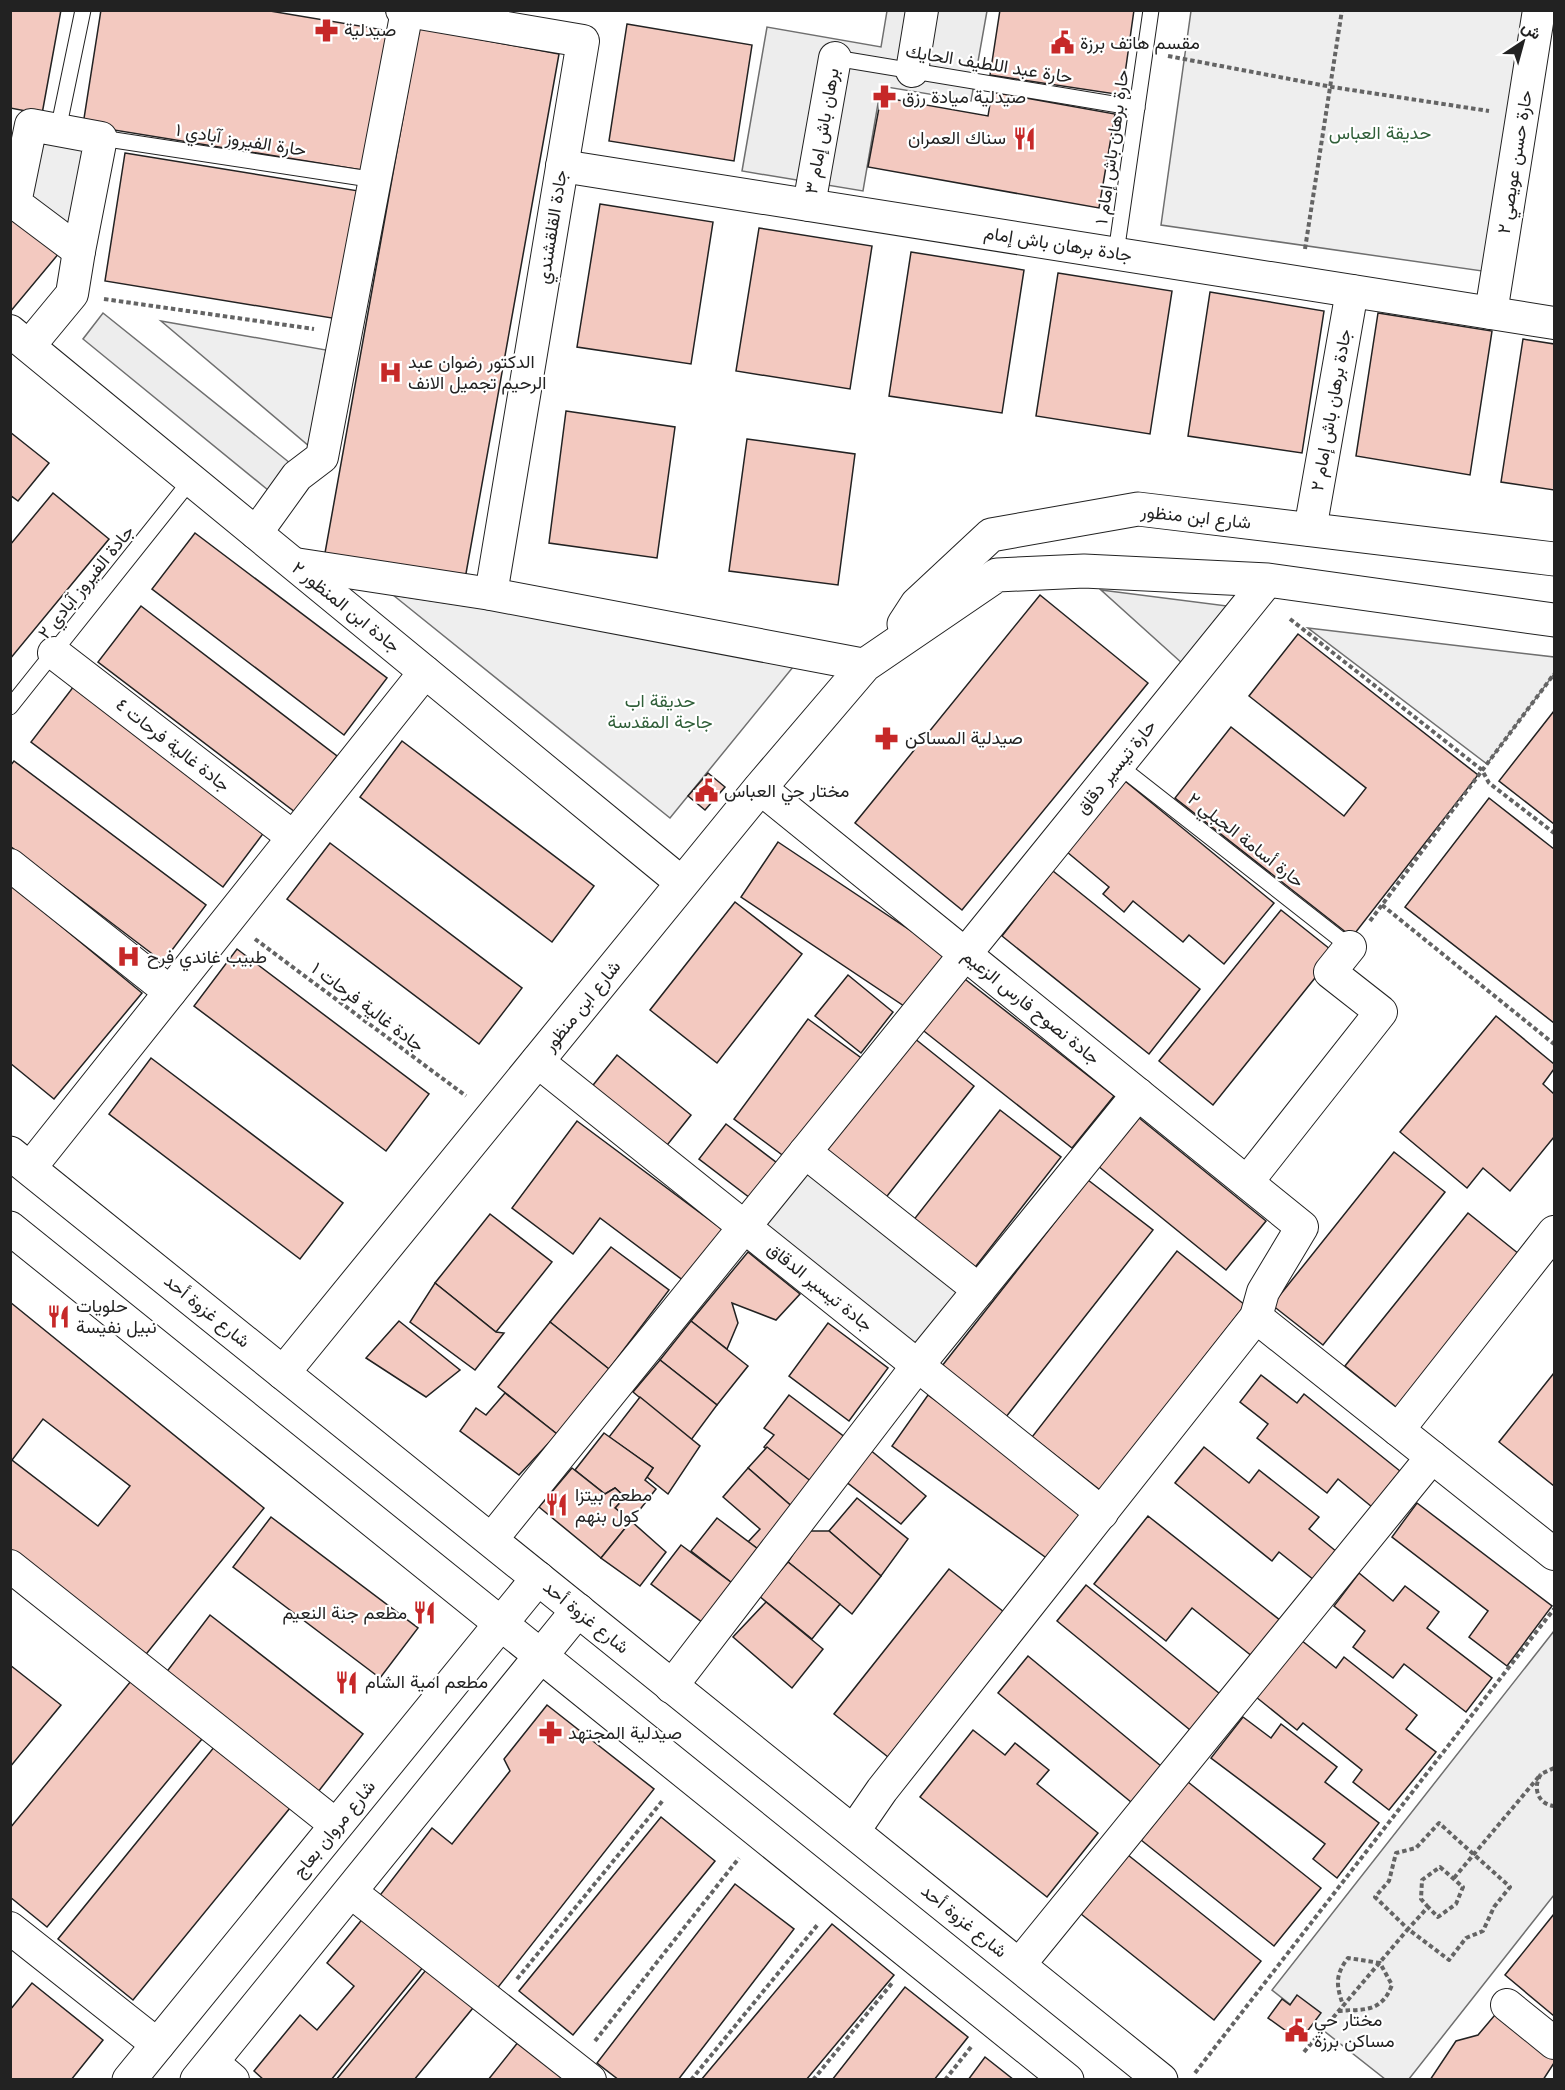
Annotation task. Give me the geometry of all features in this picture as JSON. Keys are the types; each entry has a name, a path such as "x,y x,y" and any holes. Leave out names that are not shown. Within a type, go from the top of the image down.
{"main road":[{"name":"شارع ابن منظور","path":"283,1373 760,788 876,656 917,604 991,535 1138,509 1554,559"},
{"name":"شارع ابن منظور","path":"876,656 997,575 1084,571 1263,586 1554,620"},
{"name":"شارع غزوة أحد","path":"20,1161 1161,2079"},
{"path":"15,1240 501,1623 1067,2079"},
{"name":"شارع مروان بعاج","path":"129,2079 538,1578"},
{"path":"214,2074 351,1892 578,1610"}],"street":[{"path":"912,72 922,10"},
{"name":"حارة حسن عويصي ٢","path":"1491,313 1539,10"},
{"path":"256,532 297,476 322,457 376,180 405,11"},
{"name":"جادة القلقشندي","path":"405,11 583,41 491,594"},
{"name":"برهان باش إمام ٣","path":"809,205 835,58"},
{"path":"20,338 72,294 80,251 101,138 31,124 19,139 15,203 80,251"},
{"name":"جادة برهان باش إمام","path":"562,166 1554,323"},
{"name":"جادة برهان باش إمام ٢","path":"1310,530 1352,291"},
{"name":"جادة ابن المنظور ٢","path":"20,338 682,883"},
{"path":"293,564 876,656"},
{"name":"حارة تيسير دقاق","path":"491,1540 1263,586"},
{"name":"جادة غالية فرحات ٤","path":"54,653 293,837"},
{"path":"20,1161 170,992 425,672"},
{"name":"جادة نصوح فارس الزعيم","path":"760,788 1302,1227 1263,1292 1256,1317"},
{"path":"10,866 170,992"},
{"path":"1247,1182 1381,1012 1330,972 1350,947"},
{"name":"جادة تيسير الدقاق","path":"537,1061 1102,1513"},
{"path":"671,1687 918,1365 1138,1094"},
{"path":"805,1152 979,1290"},
{"path":"1398,1430 1554,1232"},
{"path":"853,1832 882,1790 1256,1317 1554,1554"},
{"path":"1019,1965 1432,1457"},
{"path":"10,1566 336,1825"},
{"path":"351,1892 582,2073"},
{"path":"10,1928 158,2045"},
{"path":"1507,2005 1554,2043"}],"lane":[{"path":"58,130 83,10"},
{"name":"حارة برهان باش إمام ١","path":"1116,254 1151,10"},
{"name":"حارة عبد اللطيف الحايك","path":"835,58 1137,108"},
{"name":"حارة الفيروز آبادي ١","path":"101,138 376,180"},
{"name":"جادة الفيروز آبادي ٢","path":"10,707 191,480"},
{"name":"حارة أسامة الجبلي ٢","path":"1118,765 1350,947"}],"path":[{"path":"1299,283 1332,87 1342,10"},
{"path":"1145,52 1332,87 1522,117"},
{"path":"72,294 347,334"},
{"path":"1263,586 1482,770 1489,783 1554,833"},
{"path":"1350,947 1554,674"},
{"path":"1382,905 1554,1044"},
{"name":"جادة غالية فرحات ١","path":"228,920 493,1116"},
{"path":"1190,2079 1554,1609"},
{"path":"1454,1878 1541,1774 1554,1767"},
{"path":"496,2006 685,1772"},
{"path":"1541,1774 1536,1785 1539,1798 1554,1806"},
{"path":"1439,1823 1510,1887 1494,1907 1483,1931 1466,1938 1449,1960 1408,1929 1375,1897 1389,1881 1396,1853 1416,1848 1439,1823"},
{"path":"582,2073 760,1832"},
{"path":"1440,1867 1463,1887 1456,1904 1438,1917 1428,1907 1421,1899 1422,1880 1440,1867"},
{"path":"691,2079 840,1897"},
{"path":"1304,2052 1428,1907"},
{"path":"813,2079 914,1956"},
{"path":"1344,2005 1337,1988 1337,1972 1348,1958 1380,1963"},
{"path":"1338,2012 1373,2009 1386,1999 1392,1985 1380,1963"},
{"path":"945,2079 993,2019"}],"green space":[{"name":"حديقة العباس","path":"1191,11 1526,11 1489,272 1161,225"},
{"path":"37,131 97,143 77,237 23,198"},
{"path":"161,321 326,350 309,446"},
{"name":"حديقة اب جاجة المقدسة","path":"393,595 802,656 670,818"},
{"path":"1308,628 1554,657 1554,674 1487,764"},
{"path":"805,1152 979,1290 918,1365 745,1227"},
{"path":"1554,1631 1554,1895 1409,2079 1385,2079 1272,1990"}],"shaded area":[{"path":"887,11 987,11 971,101 881,86 863,191 742,171 767,27 881,47"},
{"path":"103,313 290,463 268,490 83,339"},
{"path":"1101,590 1235,607 1183,664"}],"building":[{"path":"10,10 61,10 42,114 10,108"},
{"path":"101,10 264,10 390,31 368,171 83,125"},
{"name":"مقسم هاتف برزة","path":"1000,10 1134,10 1122,95 990,75"},
{"path":"627,24 752,45 734,161 609,141"},
{"path":"419,28 559,54 465,579 325,553"},
{"path":"992,92 1115,114 1099,208 868,167 881,97 988,116"},
{"path":"125,153 365,192 344,320 105,281"},
{"path":"600,204 713,222 691,364 577,347"},
{"path":"10,212 60,252 10,312"},
{"path":"759,228 872,246 850,389 736,371"},
{"path":"911,252 1024,270 1002,413 889,396"},
{"path":"1058,273 1172,291 1150,434 1036,416"},
{"path":"1210,292 1324,311 1302,453 1188,436"},
{"path":"1378,313 1492,331 1470,475 1356,456"},
{"path":"1523,339 1554,344 1554,490 1501,482"},
{"path":"566,411 675,427 657,558 549,543"},
{"path":"10,432 49,463 18,501 10,495"},
{"path":"747,439 855,454 838,585 729,571"},
{"path":"53,493 109,539 10,659 10,545"},
{"path":"195,533 387,678 344,735 152,589"},
{"path":"1040,595 1148,683 962,910 855,823"},
{"path":"141,606 337,756 295,812 98,662"},
{"path":"1298,634 1478,775 1352,937 1175,798 1231,727 1344,816 1366,788 1249,696"},
{"path":"74,686 265,831 223,887 31,742"},
{"path":"1554,711 1554,824 1499,781"},
{"path":"402,741 594,886 552,942 360,797"},
{"path":"14,761 206,905 163,962 10,846 10,766"},
{"name":"مختار حي العباس","path":"708,773 725,787 705,810 688,796"},
{"path":"1125,781 1274,903 1224,964 1189,935 1183,942 1133,901 1124,912 1103,894 1109,887 1067,852"},
{"path":"1489,798 1554,849 1554,1023 1405,907"},
{"path":"778,842 947,955 910,1010 741,897"},
{"path":"330,843 522,988 479,1044 287,899"},
{"path":"1053,871 1200,989 1149,1054 1002,936"},
{"path":"10,884 142,993 54,1099 10,1063"},
{"path":"735,902 802,954 717,1063 650,1010"},
{"path":"1281,910 1335,953 1213,1105 1159,1061"},
{"path":"237,949 429,1094 386,1151 194,1006"},
{"path":"848,975 893,1012 861,1053 815,1016"},
{"path":"961,976 1114,1096 1072,1148 920,1028"},
{"path":"1496,1016 1554,1064 1554,1069 1543,1084 1554,1094 1554,1137 1510,1191 1483,1168 1467,1188 1400,1132"},
{"path":"808,1019 864,1060 789,1160 734,1119"},
{"path":"909,1034 974,1086 884,1200 819,1147"},
{"path":"617,1055 691,1115 664,1149 590,1089"},
{"path":"151,1058 343,1203 300,1259 109,1114"},
{"path":"1000,1110 1061,1157 973,1270 912,1222"},
{"path":"1138,1117 1266,1221 1226,1270 1098,1166"},
{"path":"577,1121 727,1233 688,1284 600,1218 573,1254 512,1208"},
{"path":"726,1124 781,1166 754,1201 699,1159"},
{"path":"1394,1152 1445,1192 1323,1345 1272,1305"},
{"path":"1088,1180 1153,1230 1006,1417 942,1366"},
{"path":"1468,1213 1519,1254 1396,1407 1345,1366"},
{"path":"490,1214 552,1262 496,1332 435,1283"},
{"path":"611,1247 669,1290 609,1369 550,1322"},
{"path":"1177,1251 1245,1305 1100,1490 1032,1437"},
{"path":"748,1252 800,1294 776,1320 732,1303 738,1323 727,1349 691,1321"},
{"path":"435,1283 496,1332 504,1333 475,1370 410,1322"},
{"path":"10,1302 264,1508 143,1658 10,1551","holes":["43,1419 130,1486 98,1526 12,1460"]},
{"path":"399,1321 460,1370 426,1397 366,1358"},
{"path":"691,1321 748,1366 717,1405 660,1360"},
{"path":"550,1322 609,1369 557,1434 498,1387"},
{"path":"828,1323 888,1368 849,1421 789,1376"},
{"path":"660,1360 717,1405 691,1440 633,1392"},
{"path":"1554,1373 1554,1486 1499,1442"},
{"path":"1261,1375 1297,1403 1304,1394 1400,1471 1372,1507 1338,1479 1327,1493 1257,1438 1268,1424 1240,1402"},
{"path":"505,1393 557,1434 519,1475 460,1431 476,1408 486,1415"},
{"path":"789,1395 850,1441 817,1486 764,1447 774,1435 764,1428"},
{"path":"928,1395 1089,1512 1052,1562 892,1446"},
{"path":"640,1397 700,1446 668,1494 647,1477 653,1468 609,1437"},
{"path":"604,1433 653,1468 645,1480 656,1489 631,1521 615,1508 625,1497 615,1488 605,1494 575,1470"},
{"path":"767,1447 817,1486 796,1510 748,1468"},
{"path":"1204,1447 1249,1483 1259,1470 1319,1517 1309,1529 1337,1552 1314,1580 1279,1552 1272,1561 1175,1483"},
{"path":"869,1449 926,1496 901,1524 845,1481"},
{"path":"572,1468 605,1494 615,1488 625,1497 615,1508 631,1521 601,1558 539,1507"},
{"path":"748,1468 796,1510 762,1552 748,1542 760,1529 723,1497"},
{"path":"857,1498 908,1539 881,1576 829,1531"},
{"path":"1417,1503 1552,1606 1507,1666 1469,1637 1488,1611 1392,1537"},
{"path":"1148,1516 1281,1621 1253,1657 1192,1608 1166,1641 1094,1584"},
{"path":"271,1517 418,1628 380,1678 233,1567"},
{"path":"717,1518 762,1552 736,1586 691,1551"},
{"path":"631,1521 666,1552 640,1586 601,1558"},
{"path":"808,1531 829,1531 881,1576 852,1614 788,1562"},
{"path":"681,1545 736,1586 714,1631 651,1584"},
{"path":"788,1562 840,1604 812,1639 759,1596"},
{"path":"949,1569 1004,1612 888,1757 834,1714"},
{"path":"1359,1573 1393,1601 1405,1586 1439,1612 1427,1628 1492,1678 1466,1712 1404,1664 1393,1678 1353,1647 1365,1631 1334,1606"},
{"path":"1086,1585 1225,1698 1195,1734 1057,1621"},
{"path":"766,1602 823,1649 792,1688 733,1637"},
{"path":"210,1615 363,1734 318,1792 165,1674"},
{"path":"1301,1640 1336,1668 1344,1657 1417,1715 1406,1729 1436,1752 1389,1810 1353,1782 1362,1770 1303,1723 1297,1730 1256,1697"},
{"path":"1028,1656 1161,1766 1131,1802 998,1693"},
{"path":"10,1665 61,1705 10,1767"},
{"path":"131,1681 202,1739 47,1927 10,1897 10,1828"},
{"path":"547,1705 654,1789 492,1995 374,1903 432,1828 452,1844 510,1771 504,1759"},
{"path":"1243,1717 1271,1738 1281,1724 1337,1767 1325,1782 1379,1823 1337,1878 1313,1859 1325,1844 1211,1758"},
{"path":"973,1730 1005,1755 1015,1743 1049,1770 1037,1784 1098,1833 1047,1897 920,1797"},
{"path":"215,1746 290,1808 133,2000 58,1939"},
{"path":"1188,1782 1321,1888 1274,1946 1141,1840"},
{"path":"661,1817 715,1861 573,2035 519,1991"},
{"path":"1128,1855 1261,1961 1214,2020 1081,1914"},
{"path":"735,1884 794,1929 678,2080 619,2080 597,2063"},
{"path":"368,1912 428,1961 331,2080 264,2080 254,2071 300,2015 317,2030 354,1986 327,1963"},
{"path":"1554,1914 1554,2016 1505,1975"},
{"path":"832,1924 894,1975 806,2080 701,2080"},
{"path":"430,1965 477,2003 414,2080 336,2080"},
{"path":"32,1983 103,2040 71,2080 10,2080 10,2010"},
{"path":"905,1987 968,2037 934,2080 832,2080"},
{"name":"مختار حي مساكن برزة","path":"1297,1995 1321,2013 1300,2041 1268,2018 1282,1999 1290,2005"},
{"path":"1500,2009 1554,2050 1554,2063 1543,2080 1430,2080 1456,2041 1478,2035"},
{"path":"523,2036 565,2080 488,2080"},
{"path":"985,2057 1014,2080 968,2080"}],"place":[{"name":"صيدلية","path":"326,30"},
{"name":"مقسم هاتف برزة","path":"1062,43"},
{"name":"صيدلية ميادة رزق","path":"884,97"},
{"name":"سناك العمران","path":"1024,138"},
{"name":"الدكتور رضوان عبد الرحيم تجميل الانف","path":"390,372"},
{"name":"صيدلية المساكن","path":"887,738"},
{"name":"مختار حي العباس","path":"706,791"},
{"name":"طبيب غاندي فرح","path":"129,957"},
{"name":"حلويات نبيل نفيسة","path":"58,1316"},
{"name":"مطعم بيتزا كول بنهم","path":"557,1505"},
{"name":"مطعم جنة النعيم","path":"425,1613"},
{"name":"مطعم امية الشام","path":"347,1682"},
{"name":"صيدلية المجتهد","path":"550,1733"},
{"name":"مختار حي مساكن برزة","path":"1296,2030"}]}
